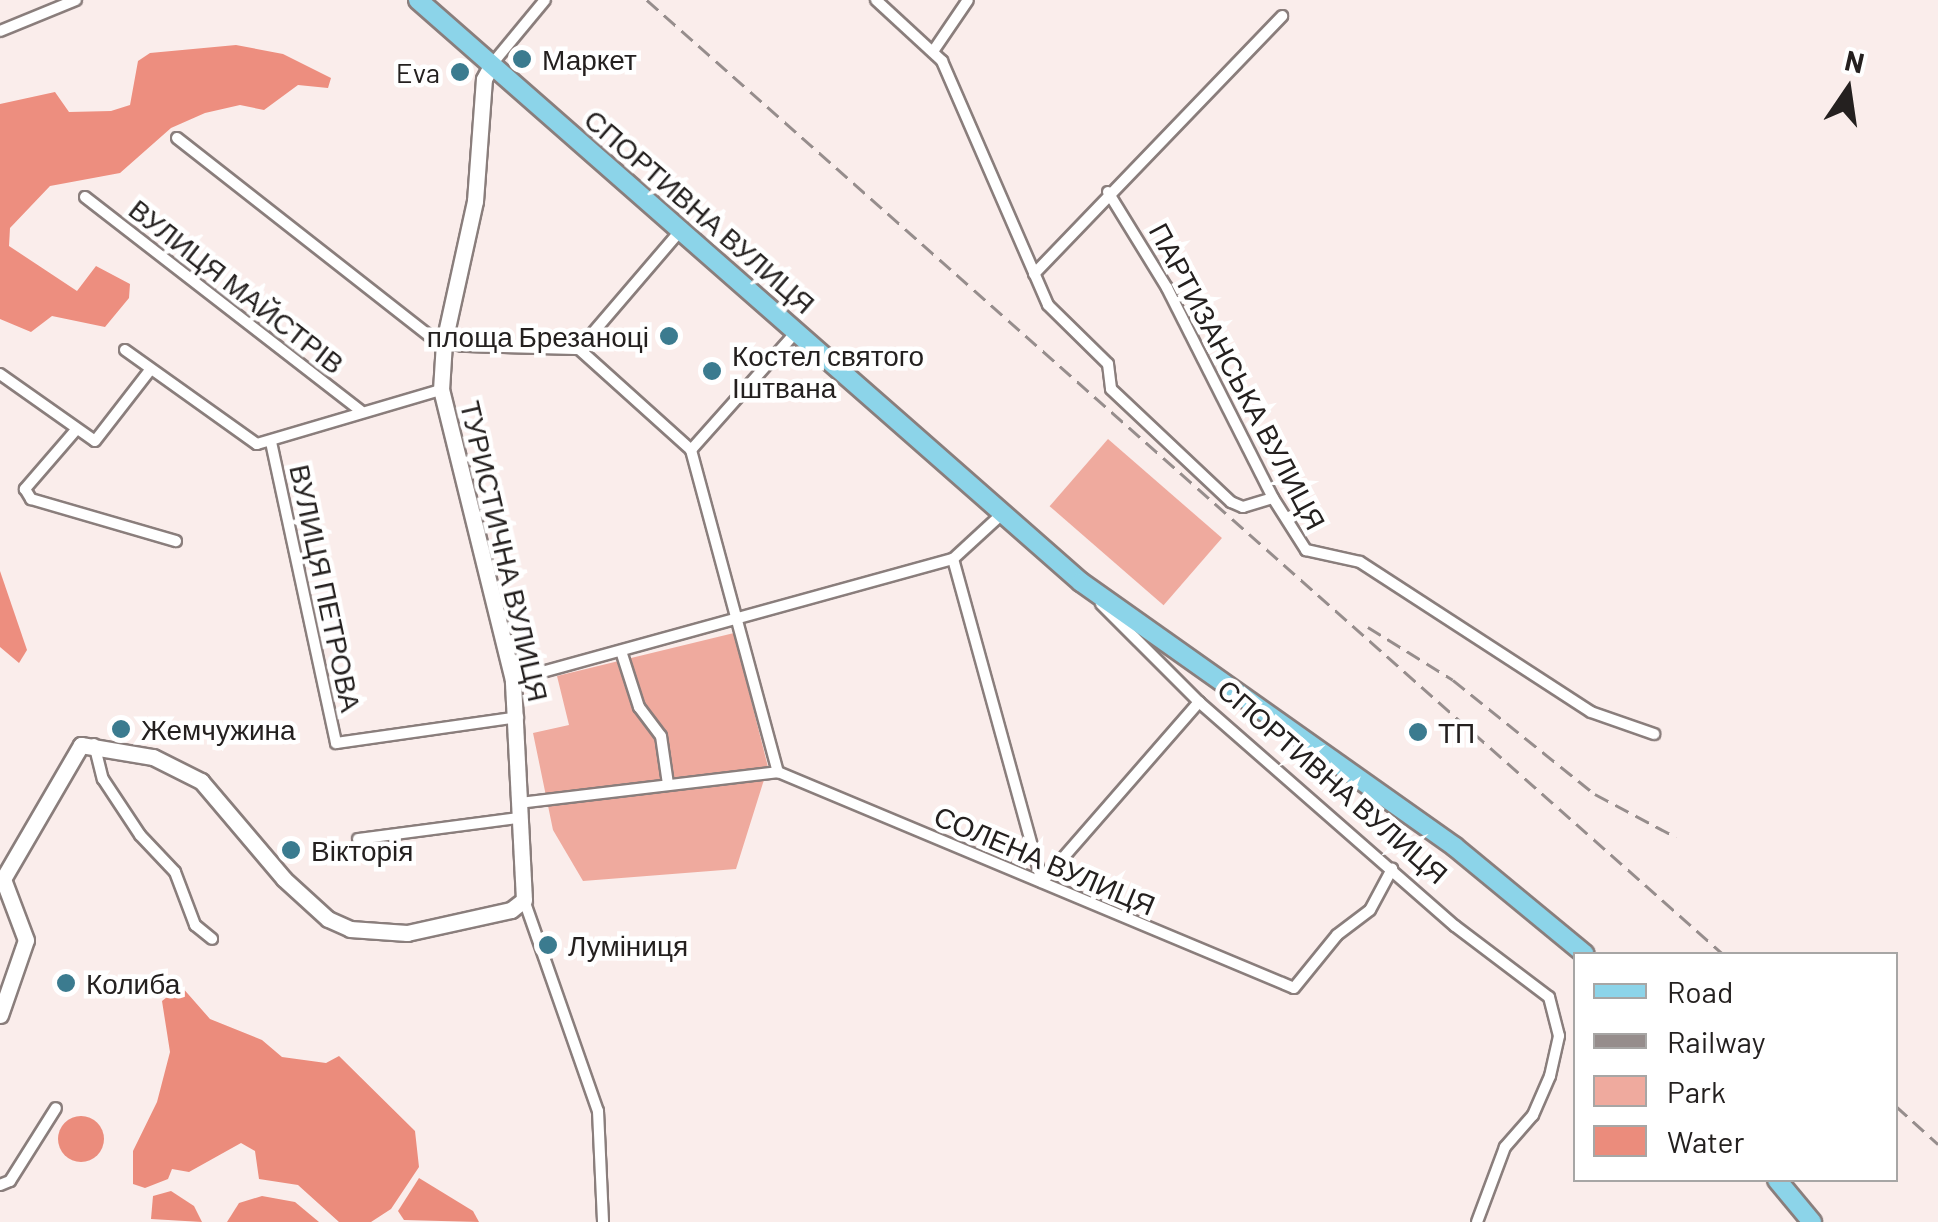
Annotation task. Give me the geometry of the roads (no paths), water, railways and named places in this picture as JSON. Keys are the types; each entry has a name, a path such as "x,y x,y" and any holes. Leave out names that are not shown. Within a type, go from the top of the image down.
{"main road":[{"name":"СПОРТИВНА ВУЛИЦЯ","path":"418,0 1081,582 1454,846 1583,952"},
{"path":"1779,1182 1812,1222"}],"street":[{"path":"35,0 41,14"},
{"path":"0,31 76,0"},
{"path":"492,64 546,0"},
{"path":"876,0 934,50 1048,305 1108,364 1112,389 1237,506 1273,498"},
{"path":"934,50 968,0"},
{"path":"1034,274 1108,192 1282,16"},
{"name":"ТУРИСТИЧНА ВУЛИЦЯ","path":"492,64 484,79 475,201 444,342 441,390 514,680 519,717 518,810 524,900 598,1111 604,1222"},
{"path":"177,138 444,342 578,349 691,450 778,772 668,784 358,839"},
{"name":"ПАРТИЗАНСЬКА ВУЛИЦЯ","path":"1108,192 1167,288 1273,498 1316,556 1360,562 1592,712 1654,734"},
{"name":"ВУЛИЦЯ МАЙСТРІВ","path":"86,197 361,411"},
{"path":"578,349 680,231"},
{"path":"691,450 796,332"},
{"path":"126,350 245,441 271,442 361,411 441,390"},
{"path":"0,374 94,441 104,437 150,370"},
{"path":"76,430 25,490 31,499 176,541"},
{"name":"ВУЛИЦЯ ПЕТРОВА","path":"271,442 336,744 519,717"},
{"path":"514,680 953,559 1002,514"},
{"path":"953,559 1042,882"},
{"name":"СПОРТИВНА ВУЛИЦЯ","path":"1081,582 1199,702 1392,870 1550,997 1559,1036 1550,1076 1533,1116 1505,1146 1476,1222"},
{"path":"622,651 639,708 661,736 668,784"},
{"path":"1042,882 1199,702"},
{"path":"0,1015 26,940 3,879 69,756 94,743 153,756 201,781 284,879 328,919 350,928 407,933 510,910 524,900"},
{"path":"94,743 103,779 140,836 175,872 195,925 212,939"},
{"name":"СОЛЕНА ВУЛИЦЯ","path":"778,772 1294,988 1337,935 1370,910 1392,870"},
{"path":"0,1185 10,1181 56,1108"}],"water":[{"path":"181,986 210,1019 262,1040 282,1057 326,1063 339,1056 415,1131 419,1167 391,1209 371,1222 339,1222 298,1185 259,1179 255,1151 241,1143 189,1172 172,1169 168,1179 145,1188 133,1184 133,1151 157,1102 170,1052 162,1001"},
{"path":"81,1116 97,1123 104,1139 97,1155 81,1162 65,1155 58,1139 65,1123"},
{"path":"419,1178 473,1211 479,1222 404,1220 398,1211"},
{"path":"171,1191 194,1206 202,1222 151,1219 153,1196"},
{"path":"262,1196 295,1202 319,1222 227,1222 239,1203"}],"railway":[{"path":"647,0 1721,952"},
{"path":"1368,627 1453,680 1595,794 1676,837"},
{"path":"1898,1108 1938,1144"}],"place":[{"name":"Маркет","path":"522,59"},
{"name":"Eva","path":"460,72"},
{"name":"площа Брезаноці","path":"669,336"},
{"name":"Костел святого Іштвана","path":"712,371"},
{"name":"Жемчужина","path":"121,729"},
{"name":"ТП","path":"1418,732"},
{"name":"Вікторія","path":"291,850"},
{"name":"Луміниця","path":"548,945"},
{"name":"Колиба","path":"66,983"}]}
